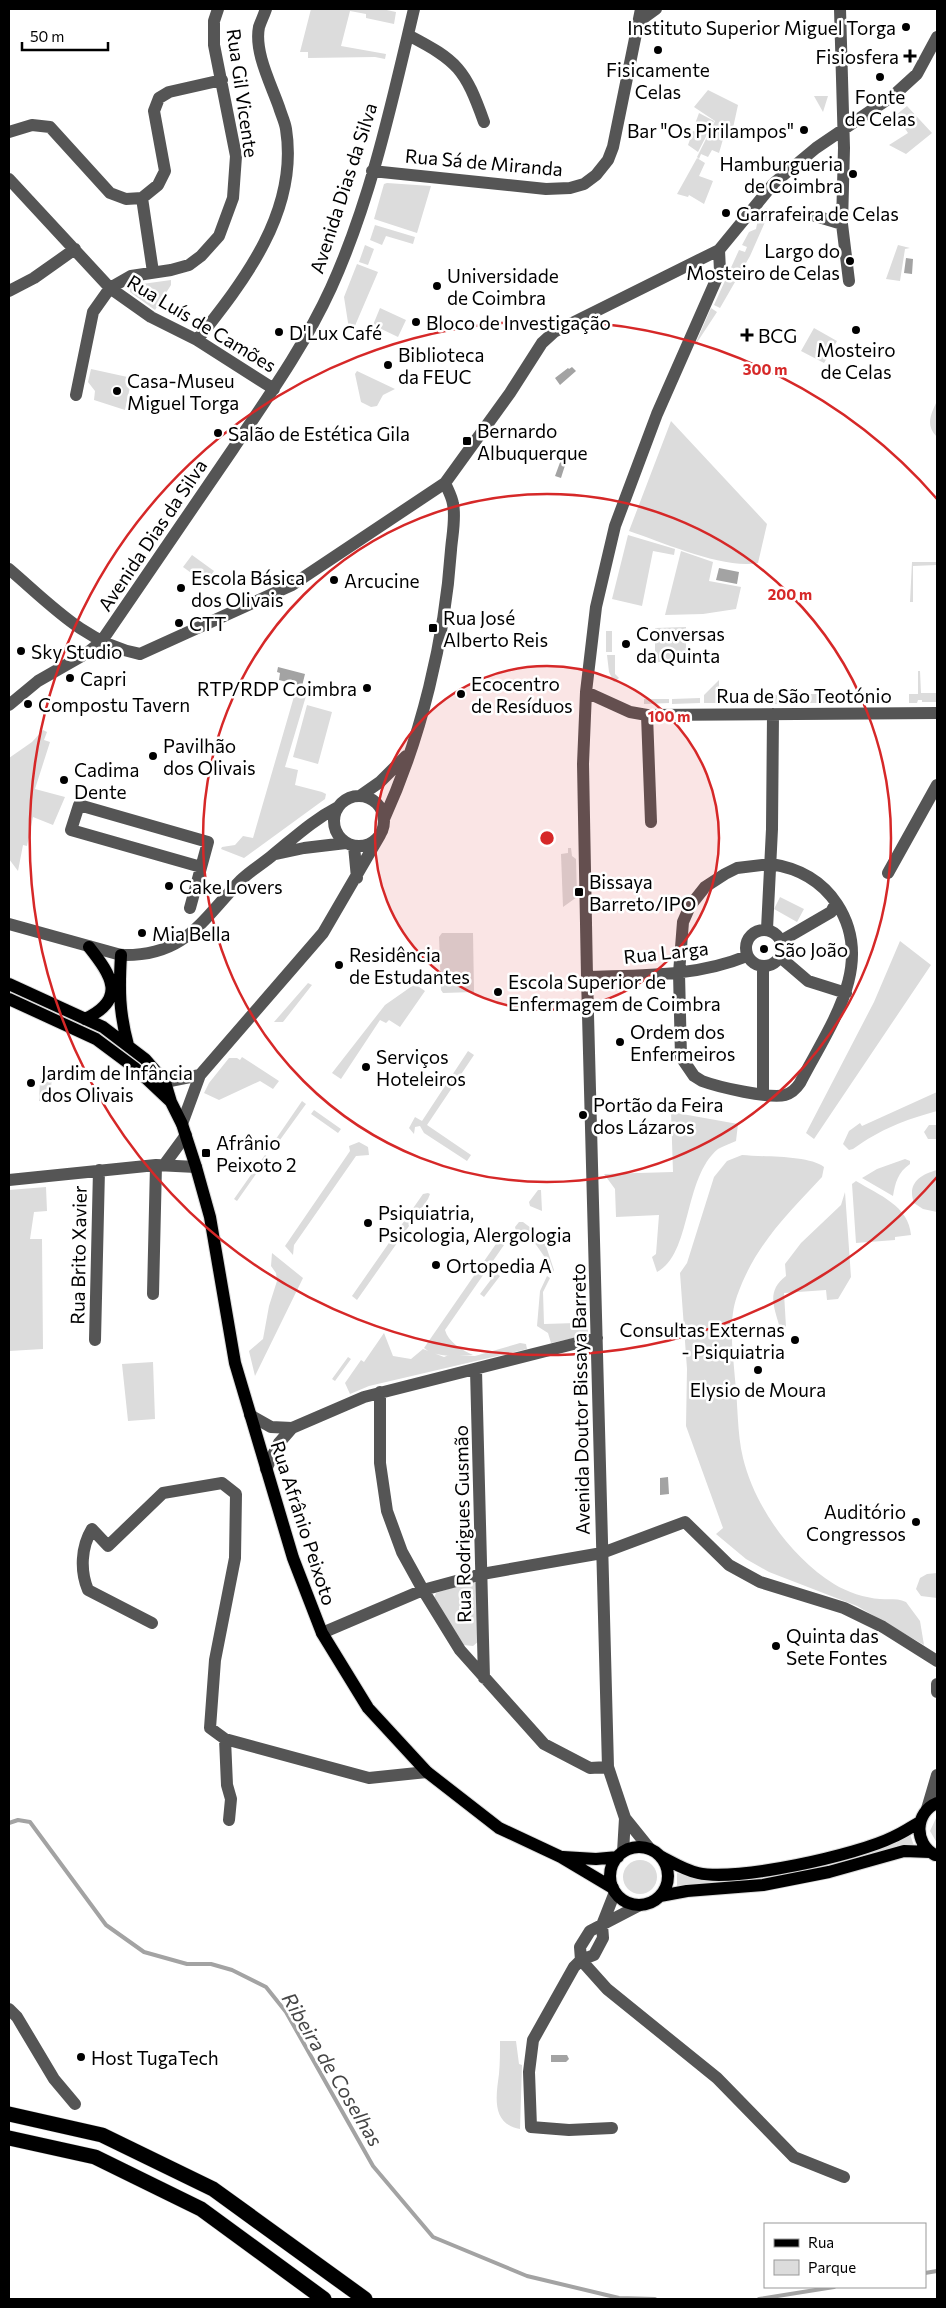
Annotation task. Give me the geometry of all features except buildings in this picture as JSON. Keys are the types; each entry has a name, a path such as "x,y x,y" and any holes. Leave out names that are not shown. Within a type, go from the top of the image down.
{"highway":[{"path":"9,2114 102,2135 213,2189 366,2299"},
{"path":"9,2138 95,2157 201,2209 324,2299"}],"main road":[{"path":"85,1019 96,1014 107,1005 112,992 110,979 104,967 89,947"},
{"path":"121,955 118,997 121,1020 128,1044"},
{"name":"Rua Afrânio Peixoto","path":"9,984 103,1027 128,1044 144,1058 165,1082 171,1102 184,1129 210,1216 235,1363 292,1558 322,1633 368,1708 427,1772 499,1828 561,1857 614,1890"},
{"name":"Rua Afrânio Peixoto","path":"9,1000 96,1039 135,1068 171,1102"},
{"path":"932,1806 920,1822 893,1838 802,1864 761,1871 714,1875 699,1874 641,1847 620,1855 611,1872 614,1890 630,1904 640,1905 647,1904 660,1896 687,1891 788,1881 830,1872 904,1851 934,1854"},
{"path":"920,1822 920,1838 934,1854"},
{"path":"655,1852 668,1871 665,1889 660,1896"},
{"name":"Rua Afrânio Peixoto","path":"561,1857 596,1859 620,1855"}],"street":[{"name":"Rua Gil Vicente","path":"110,288 131,276 189,265 201,256 218,236 233,198 236,156 214,45 214,21 218,9"},
{"path":"197,340 232,297 262,250 280,205 288,162 286,128 260,48 259,28 266,9"},
{"name":"Avenida Dias da Silva","path":"101,642 274,389 309,332 331,287 351,238 372,171 414,9"},
{"name":"Rua Sá de Miranda","path":"372,171 546,189 570,188 584,184 602,168 614,147 640,9"},
{"path":"638,22 656,9"},
{"path":"840,9 844,129 842,224 849,281"},
{"path":"408,35 433,48 455,64 471,86 484,122"},
{"path":"9,569 83,633 120,650 140,654 292,585 445,483 510,393 542,343 554,332 719,250 774,183 816,148 894,95 916,74 937,38"},
{"path":"9,132 32,125 50,127 110,193 126,199 142,198 158,185 165,171 154,111 159,98 169,92 222,80"},
{"name":"Rua Luís de Camões","path":"9,179 110,288 151,317 197,340 274,389"},
{"path":"142,198 154,272"},
{"path":"812,215 842,224"},
{"path":"9,291 34,278 74,249"},
{"name":"Avenida Doutor Bissaya Barreto","path":"655,1852 625,1818 608,1767 582,764 586,692 596,608 615,526 657,414 720,271 719,250"},
{"path":"76,395 93,312 110,288"},
{"path":"153,1294 160,1165 184,1129 200,1075 323,933 357,878 380,835 384,819 395,795 427,694 449,582 453,504 445,483"},
{"path":"9,704 38,680 87,653 101,642"},
{"name":"Rua de São Teotónio","path":"586,692 630,712 647,715 937,713"},
{"path":"767,930 772,828 773,714"},
{"path":"647,715 651,822"},
{"path":"9,924 121,955 138,956 174,945 194,932 242,879 317,818 338,807 344,801 360,796 380,782 408,754"},
{"path":"888,873 937,785"},
{"path":"360,796 379,806 384,819"},
{"path":"190,908 208,842 78,805 71,830 201,867"},
{"path":"338,807 334,823 336,831 350,844 357,878"},
{"path":"273,855 304,848 368,844 380,835"},
{"path":"770,864 799,871 817,882 831,894 836,903 843,913 852,942 853,969 846,993 795,1091 784,1096 763,1094 714,1085 694,1076 681,1057 679,973 683,922 690,906 706,887 725,874 737,868 770,864"},
{"path":"781,941 831,912 836,903"},
{"path":"759,930 776,933 781,941 780,957 772,964 762,966 751,961 747,956 745,948 752,934 759,930"},
{"name":"Rua Larga","path":"587,977 679,973 726,964 747,956"},
{"path":"780,957 808,981 846,993"},
{"path":"762,966 763,1094"},
{"path":"165,1082 200,1075"},
{"path":"9,1180 160,1165 196,1167"},
{"name":"Rua Brito Xavier","path":"95,1340 99,1170"},
{"path":"266,1469 278,1443 292,1428 364,1397 597,1338"},
{"name":"Rua Rodrigues Gusmão","path":"476,1370 484,1678"},
{"path":"380,1392 380,1463 386,1511 402,1552 422,1590 460,1650 544,1744 590,1768 608,1767"},
{"path":"250,1415 271,1426 292,1428"},
{"path":"152,1623 88,1590 82,1565 88,1536 92,1529 108,1546 164,1492 222,1483 236,1494 235,1558 215,1660 210,1728 225,1739 369,1778 427,1772"},
{"path":"322,1633 422,1590 482,1574 602,1553 685,1522 729,1565 760,1582 844,1608 883,1627 937,1661"},
{"path":"937,1684 937,1692"},
{"path":"225,1739 227,1785 231,1799 229,1820"},
{"path":"932,1806 937,1775"},
{"name":"Avenida Doutor Bissaya Barreto","path":"620,1855 625,1818"},
{"path":"612,2128 569,2130 531,2127 529,2072 533,2040 574,1967 581,1960 594,1955 603,1938 602,1925 614,1890"},
{"path":"602,1925 640,1905"},
{"path":"581,1960 608,1989 717,2078 794,2156 844,2178"},
{"path":"9,2009 17,2016 54,2079 75,2104"}],"green space":[{"path":"311,9 382,9 396,12 394,24 366,18 366,14 350,11 341,46 386,54 385,59 375,57 308,58 308,52 300,52"},
{"path":"708,90 738,105 733,128 728,127 726,129 719,153 712,150 708,157 701,154 699,159 697,157 715,121 694,107"},
{"path":"814,96 828,96 823,112"},
{"path":"907,106 932,133 906,154 889,145 908,133 896,115"},
{"path":"699,113 714,121 698,152 688,145 693,131 703,134 705,127 695,124"},
{"path":"697,158 705,163 699,176 713,181 704,204 689,195 688,197 677,194"},
{"path":"384,184 431,186 417,233 374,219"},
{"path":"767,208 769,213 750,256 720,308 714,305 739,250 745,252 747,247 742,245 749,232 756,229 758,219"},
{"path":"375,225 415,237 413,244 386,236 382,245 370,240"},
{"path":"365,245 374,249 368,265 359,262"},
{"path":"898,245 910,248 905,249 900,281 886,279"},
{"path":"357,264 378,272 354,328 349,329 344,297"},
{"path":"171,280 171,285 155,310 130,292 130,288 135,285"},
{"path":"380,308 406,320 398,337 373,325"},
{"path":"711,308 717,312 694,347"},
{"path":"814,328 837,341 824,363 801,351"},
{"path":"91,369 132,378 125,410 94,400 95,391 88,382"},
{"path":"357,371 395,389 383,395 377,406 371,407 361,402 355,374"},
{"path":"937,401 937,437 931,428 930,419"},
{"path":"671,421 767,524 758,563 744,564 711,559 629,531"},
{"path":"628,535 675,549 674,555 653,551 642,606 612,599"},
{"path":"681,551 713,562 709,581 741,587 736,609 703,614 665,615"},
{"path":"192,555 214,571 205,583 183,567"},
{"path":"912,562 937,562 937,565 913,566 913,602 910,602"},
{"path":"686,627 686,662 655,662 655,628"},
{"path":"606,631 612,631 612,652 606,652"},
{"path":"607,655 615,655 615,674 619,678 614,682 609,672"},
{"path":"918,671 920,671 921,693 937,693 937,702 922,702 922,700 918,700 917,703 909,703 909,694 918,694"},
{"path":"719,680 719,703 704,703 704,695"},
{"path":"295,693 306,696 285,767 298,770 295,785 322,792 326,794 325,799 244,858 221,849 222,847 235,845 243,836 253,838"},
{"path":"808,694 832,694 832,703 809,703"},
{"path":"864,694 889,694 889,702 864,703"},
{"path":"753,695 777,695 777,704 754,704"},
{"path":"700,698 700,703 672,704 672,699"},
{"path":"644,699 669,699 669,703 644,704"},
{"path":"307,705 332,712 318,764 293,757"},
{"path":"43,730 47,732 44,740 50,742 35,789 65,797 53,825 33,817 27,846 23,845 18,871 9,859 9,758 32,742"},
{"path":"568,848 571,848 572,856 576,859 577,897 563,907 561,854 568,853"},
{"path":"780,897 804,909 797,922 774,909"},
{"path":"442,933 473,933 474,992 443,993 441,990 439,937"},
{"path":"900,941 931,965 814,1139 806,1133 874,1002"},
{"path":"308,983 312,985 283,1022 274,1022"},
{"path":"415,984 425,991 400,1027 389,1020 386,1023 380,1020 341,1079 332,1073 385,1005"},
{"path":"468,1051 474,1055 427,1125 471,1155 467,1161 424,1133 420,1126 415,1127 414,1134 409,1128 415,1117 422,1121"},
{"path":"242,1057 279,1081 273,1089 260,1081 219,1100 204,1093 209,1083 229,1058 240,1060"},
{"path":"40,1078 52,1079 49,1102 39,1101"},
{"path":"937,1092 937,1111 893,1126 853,1149 849,1150 843,1144 849,1131 860,1123 862,1126"},
{"path":"302,1101 306,1104 272,1151 269,1149"},
{"path":"314,1110 341,1129 338,1133 311,1114"},
{"path":"671,1112 738,1124 736,1141 718,1149 707,1162 699,1178 676,1249 668,1263 657,1272 652,1257 656,1254 659,1215 616,1217 615,1189 604,1174 673,1172"},
{"path":"929,1125 937,1125 937,1139 928,1139 924,1132"},
{"path":"359,1142 368,1147 369,1155 356,1156 294,1245 293,1255 285,1246 350,1151 349,1146"},
{"path":"265,1155 268,1157 237,1201 234,1199"},
{"path":"742,1155 797,1158 817,1163 824,1167 822,1177 784,1218 762,1246 744,1278 734,1306 732,1337 741,1448 756,1495 789,1545 818,1573 850,1592 868,1597 906,1602 920,1621 924,1645 857,1606 769,1572 746,1559 716,1534 723,1528 686,1426 687,1369 680,1273 687,1263 714,1177 727,1161"},
{"path":"905,1159 910,1161 910,1164 898,1178 893,1196 862,1178 877,1169"},
{"path":"937,1170 937,1212 923,1209 914,1203 912,1191 916,1181"},
{"path":"856,1181 891,1202 899,1209 905,1216 911,1235 895,1237 895,1240 856,1243 852,1184"},
{"path":"46,1187 47,1211 34,1212 30,1239 42,1239 43,1349 9,1351 9,1190"},
{"path":"538,1190 541,1190 542,1211 530,1206 529,1202"},
{"path":"845,1192 851,1277 838,1299 827,1300 826,1290 784,1293 786,1327 780,1328 773,1300 776,1288 786,1276 785,1264 801,1243 841,1205"},
{"path":"423,1194 430,1194 428,1199 357,1300 352,1296"},
{"path":"519,1222 523,1222 543,1237 554,1270 552,1275 549,1274 546,1259 532,1239 516,1231 515,1227"},
{"path":"498,1241 504,1245 445,1330 452,1342 473,1355 441,1355 424,1348"},
{"path":"272,1253 303,1278 255,1376 249,1351 263,1339 269,1306 277,1281 276,1273 271,1266"},
{"path":"496,1273 500,1276 484,1297 480,1294"},
{"path":"547,1276 550,1278 543,1292 544,1324 576,1323 575,1294 586,1294 588,1335 551,1343 548,1333 537,1326 540,1291"},
{"path":"384,1333 393,1356 411,1359 423,1349 444,1357 449,1355 475,1356 520,1343 526,1344 527,1349 369,1386 350,1394 345,1383 361,1360 364,1362"},
{"path":"348,1357 351,1359 335,1381 332,1379"},
{"path":"153,1362 155,1419 128,1421 122,1364"},
{"path":"937,1573 937,1598 921,1596 916,1589 920,1578 927,1574"},
{"path":"473,1581 478,1584 479,1641 473,1646 464,1645 434,1598 436,1593"},
{"path":"937,1816 937,1843 930,1831"},
{"path":"910,1834 914,1846 762,1880 677,1887 677,1873 714,1880"},
{"path":"640,1860 652,1865 657,1877 652,1889 640,1894 628,1889 623,1877 628,1865"},
{"path":"500,2041 516,2041 519,2064 522,2065 520,2129 504,2121 498,2108 497,2091"}],"shaded area":[{"path":"906,258 913,259 912,274 904,273"},
{"path":"572,367 576,371 560,385 555,378"},
{"path":"562,457 567,459 561,478 555,476"},
{"path":"719,568 739,572 737,584 716,580"},
{"path":"278,667 305,674 302,686 279,680 280,673 277,672"},
{"path":"668,1477 669,1494 660,1495 660,1478"},
{"path":"551,2055 567,2055 569,2059 566,2062 551,2062"}],"waterway":[{"name":"Ribeira de Coselhas","path":"9,1823 18,1820 30,1822 106,1925 144,1952 187,1964 211,1964 232,1970 266,1987 286,2012 373,2166 433,2237 527,2276 619,2298 655,2299"},
{"name":"Ribeira de Coselhas","path":"926,2273 937,2271"},
{"name":"Ribeira de Coselhas","path":"759,2299 828,2288"}],"place":[{"name":"Instituto Superior Miguel Torga","path":"906,27"},
{"name":"Fisicamente Celas","path":"658,50"},
{"name":"Fisiosfera","path":"910,56"},
{"name":"Fonte de Celas","path":"880,77"},
{"name":"Bar \"Os Pirilampos\"","path":"804,130"},
{"name":"Hamburgueria de Coimbra","path":"853,174"},
{"name":"Garrafeira de Celas","path":"726,213"},
{"name":"Largo do Mosteiro de Celas","path":"850,261"},
{"name":"Universidade de Coimbra","path":"437,286"},
{"name":"Bloco de Investigação","path":"416,322"},
{"name":"Mosteiro de Celas","path":"856,330"},
{"name":"D'Lux Café","path":"279,332"},
{"name":"BCG","path":"747,335"},
{"name":"Biblioteca da FEUC","path":"388,365"},
{"name":"Casa-Museu Miguel Torga","path":"117,391"},
{"name":"Salão de Estética Gila","path":"218,433"},
{"name":"Bernardo Albuquerque","path":"467,441"},
{"name":"Arcucine","path":"334,580"},
{"name":"Escola Básica dos Olivais","path":"181,588"},
{"name":"CTT","path":"179,623"},
{"name":"Rua José Alberto Reis","path":"433,628"},
{"name":"Conversas da Quinta","path":"626,644"},
{"name":"Sky Studio","path":"21,651"},
{"name":"Capri","path":"70,678"},
{"name":"RTP/RDP Coimbra","path":"367,688"},
{"name":"Ecocentro de Resíduos","path":"461,694"},
{"name":"Compostu Tavern","path":"28,704"},
{"name":"Pavilhão dos Olivais","path":"153,756"},
{"name":"Cadima Dente","path":"64,780"},
{"name":"Cake Lovers","path":"169,886"},
{"name":"Bissaya Barreto/IPO","path":"579,892"},
{"name":"Mia Bella","path":"142,933"},
{"name":"São João","path":"764,949"},
{"name":"Residência de Estudantes","path":"339,965"},
{"name":"Escola Superior de Enfermagem de Coimbra","path":"498,992"},
{"name":"Ordem dos Enfermeiros","path":"620,1042"},
{"name":"Serviços Hoteleiros","path":"366,1067"},
{"name":"Jardim de Infância dos Olivais","path":"31,1083"},
{"name":"Portão da Feira dos Lázaros","path":"583,1115"},
{"name":"Afrânio Peixoto 2","path":"206,1153"},
{"name":"Psiquiatria, Psicologia, Alergologia","path":"368,1223"},
{"name":"Ortopedia A","path":"436,1265"},
{"name":"Consultas Externas - Psiquiatria","path":"795,1340"},
{"name":"Elysio de Moura","path":"758,1370"},
{"name":"Auditório Congressos","path":"916,1522"},
{"name":"Quinta das Sete Fontes","path":"776,1646"},
{"name":"Host TugaTech","path":"81,2057"}]}
